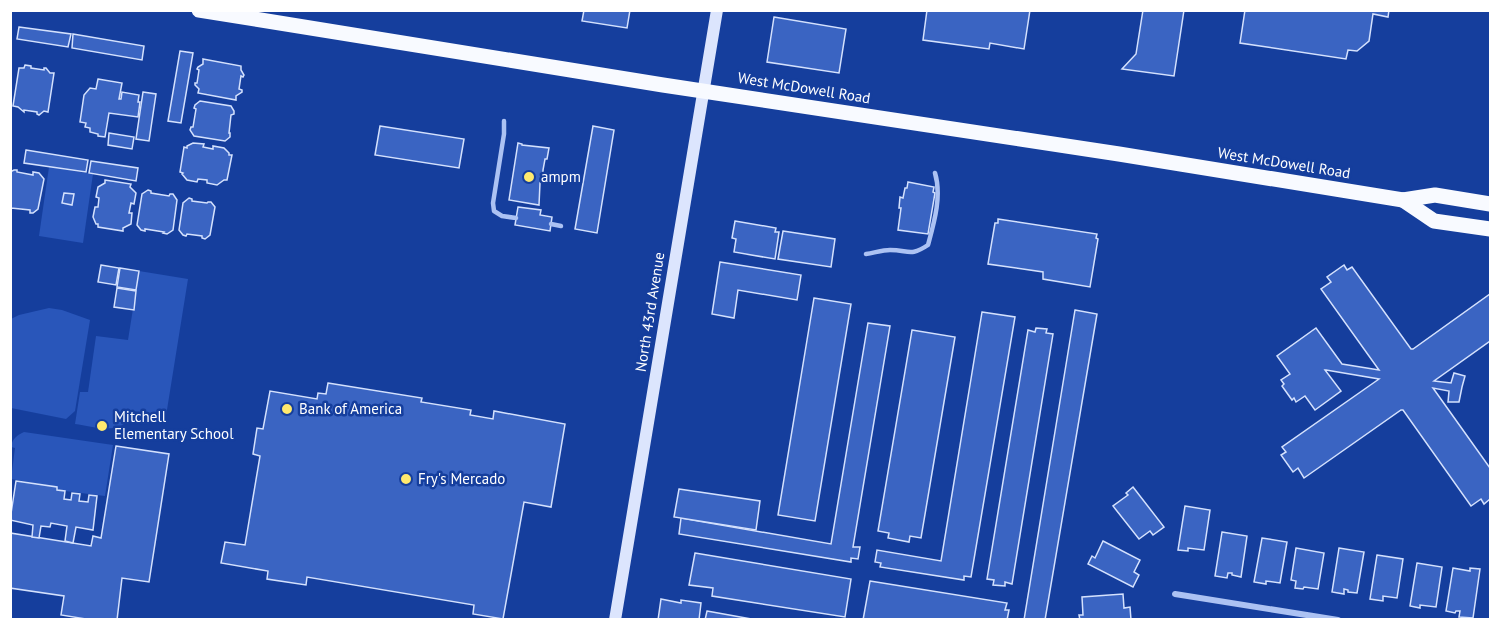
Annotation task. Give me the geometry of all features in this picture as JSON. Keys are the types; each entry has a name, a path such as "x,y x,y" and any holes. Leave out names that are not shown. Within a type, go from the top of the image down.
{"main road":[{"name":"West McDowell Road","path":"199,10 1403,200 1435,195 1491,204"},
{"name":"North 43rd Avenue","path":"615,620 717,10"},
{"name":"West McDowell Road","path":"1403,200 1434,221 1491,230"}],"street":[{"path":"1175,594 1338,620"}],"lane":[{"path":"504,121 493,203 494,211 502,216 516,218"},
{"path":"866,254 891,250 918,252 928,245 938,196 939,184 935,174"},
{"path":"551,224 561,226"}],"shaded area":[{"path":"49,167 93,174 83,243 39,236"},
{"path":"139,271 188,279 166,416 133,411 124,424 117,427 100,428 75,424 80,392 88,392 96,336 128,340"},
{"path":"49,308 90,320 75,411 66,419 11,408 11,319"},
{"path":"24,432 113,445 105,496 57,490 57,487 11,479 15,448 11,447 15,438"}],"building":[{"path":"584,10 630,10 627,28 582,21"},
{"path":"927,10 1030,10 1024,49 990,43 989,49 923,40"},
{"path":"1143,10 1184,10 1174,76 1122,69 1136,54"},
{"path":"1245,10 1389,10 1388,17 1373,14 1369,41 1357,51 1348,50 1346,59 1240,43"},
{"path":"774,17 846,29 839,73 767,62"},
{"path":"19,27 71,34 68,47 17,39"},
{"path":"73,34 144,46 142,60 72,48"},
{"path":"180,51 193,53 181,123 168,121"},
{"path":"203,59 241,66 244,75 241,76 239,89 242,92 236,96 236,100 198,93 199,89 195,85 199,70 197,69 203,64"},
{"path":"25,65 44,70 46,68 50,73 54,73 48,112 44,111 39,115 37,112 24,110 24,112 13,106 19,68 24,68"},
{"path":"98,79 122,83 119,99 121,99 122,92 139,95 138,102 140,102 138,117 109,113 105,137 90,132 90,128 85,127 86,123 80,122 84,95 90,88 96,89"},
{"path":"143,92 156,94 149,141 136,139"},
{"path":"200,101 231,106 234,114 231,115 230,137 225,141 194,136 190,130 193,127 195,105"},
{"path":"380,126 464,139 459,168 375,155"},
{"path":"593,126 614,130 597,233 575,229"},
{"path":"109,133 134,137 132,149 108,145"},
{"path":"193,143 204,144 203,147 213,149 213,146 224,148 229,155 232,155 227,180 217,185 207,183 207,180 198,179 197,182 187,180 180,172 184,147 187,148"},
{"name":"ampm","path":"518,143 549,148 543,170 544,181 540,183 539,205 509,200"},
{"path":"26,150 88,160 86,172 24,163"},
{"path":"91,161 138,168 136,181 89,173"},
{"path":"14,170 33,175 33,172 39,173 44,179 38,209 33,213 30,213 30,210 10,209 10,172"},
{"path":"105,180 131,184 130,187 136,193 129,213 132,213 131,224 123,228 123,231 98,227 93,217 95,207 98,207 99,198 96,197 98,187 105,183"},
{"path":"908,182 934,187 928,234 898,230 900,197 903,198"},
{"path":"148,190 151,193 169,196 173,194 177,200 173,230 167,234 141,230 137,225 142,194"},
{"path":"64,193 74,194 72,205 62,203"},
{"path":"189,198 192,201 211,202 215,207 210,235 205,239 202,236 183,235 179,230 183,203"},
{"path":"518,207 541,210 540,215 552,217 550,231 515,225"},
{"path":"998,219 1097,234 1090,287 1043,279 1043,272 988,264 995,223 998,223"},
{"path":"735,221 776,228 775,232 779,232 775,259 734,252 736,239 732,238"},
{"path":"783,231 835,239 831,267 778,259"},
{"path":"720,262 801,275 797,300 738,290 734,318 712,314"},
{"path":"101,265 119,268 116,285 98,282"},
{"path":"1344,265 1347,270 1352,267 1411,349 1490,294 1490,341 1434,381 1451,383 1454,373 1465,376 1459,402 1448,402 1449,391 1433,388 1490,468 1490,499 1484,504 1481,499 1471,506 1403,410 1304,478 1298,468 1293,472 1281,455 1286,452 1282,447 1379,379 1325,370 1341,391 1315,410 1305,396 1296,402 1294,398 1292,400 1282,386 1284,384 1281,380 1290,374 1277,356 1316,328 1342,364 1379,370 1321,289 1331,282 1327,277"},
{"path":"120,268 139,271 136,290 117,287"},
{"path":"117,288 136,291 134,310 114,307"},
{"path":"814,298 851,304 815,521 778,515"},
{"path":"1075,310 1097,314 1045,620 1024,620"},
{"path":"982,312 1015,317 971,577 964,576 964,580 880,567 881,563 875,562 877,550 941,561"},
{"path":"868,323 890,326 853,547 860,547 858,559 851,558 851,562 679,534 681,518 831,544"},
{"path":"1036,328 1047,329 1046,333 1053,334 1012,584 1005,582 1005,586 993,585 994,580 987,579 1028,330 1035,332"},
{"path":"912,330 955,337 921,538 910,536 909,542 888,538 889,533 878,531"},
{"name":"Fry's Mercado","path":"328,383 422,398 421,402 471,410 470,415 493,419 494,411 565,424 551,507 524,502 503,619 473,614 474,605 307,577 306,585 267,579 268,571 221,563 225,542 245,545 260,456 253,454 257,428 263,429 270,391 317,399 318,393 326,394"},
{"path":"116,446 169,454 149,582 122,578 117,620 92,620 61,615 64,596 10,588 10,533 91,546 93,536 101,538"},
{"path":"16,481 57,487 57,490 65,491 64,499 71,500 72,493 80,494 79,501 88,502 89,495 97,496 93,530 76,527 73,543 65,541 67,526 51,523 50,527 41,526 39,538 32,537 33,525 10,520"},
{"path":"1133,487 1164,527 1153,535 1150,531 1139,539 1113,506 1128,495 1126,493"},
{"path":"679,489 760,501 756,530 674,517"},
{"path":"1185,506 1210,510 1204,550 1188,548 1188,551 1178,550"},
{"path":"1222,532 1247,536 1241,577 1232,575 1232,573 1228,573 1227,578 1215,576"},
{"path":"1262,538 1287,542 1280,583 1254,582"},
{"path":"1103,541 1140,560 1134,572 1139,575 1133,587 1088,564 1092,556 1095,558"},
{"path":"1296,548 1324,553 1318,589 1295,588 1296,581 1291,580"},
{"path":"1339,548 1364,552 1357,593 1344,589 1344,594 1332,592"},
{"path":"695,553 851,579 845,617 712,596 713,588 689,585"},
{"path":"1377,555 1403,559 1397,598 1383,596 1383,601 1370,599"},
{"path":"1417,563 1442,567 1436,607 1410,606"},
{"path":"1453,568 1470,571 1470,568 1480,569 1473,618 1459,617 1460,611 1455,613 1446,611"},
{"path":"870,581 1007,603 1005,610 1009,610 1007,620 863,620"},
{"path":"1123,594 1124,608 1130,607 1131,620 1080,620 1079,615 1083,615 1082,597"},
{"path":"661,599 681,603 681,600 701,603 699,620 658,620"},
{"path":"707,611 757,620 705,620"}],"place":[{"name":"ampm","path":"529,177"},
{"name":"Bank of America","path":"287,409"},
{"name":"Mitchell Elementary School","path":"102,426"},
{"name":"Fry's Mercado","path":"406,479"}]}
